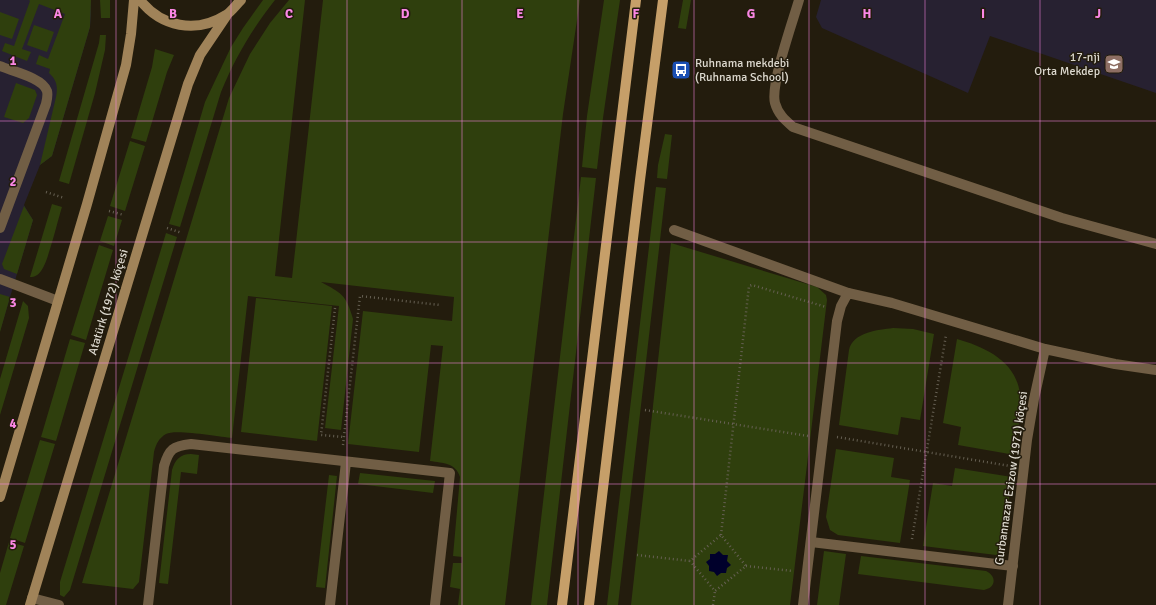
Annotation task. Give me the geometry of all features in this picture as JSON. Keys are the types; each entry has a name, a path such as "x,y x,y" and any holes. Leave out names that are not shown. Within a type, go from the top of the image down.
{"main road":[{"path":"0,497 126,65 134,0"},
{"path":"140,0 146,8 160,19 176,25 194,26 211,23 227,15 241,0"},
{"path":"562,605 636,0"},
{"path":"589,605 663,0"},
{"name":"Atatürk (1972) köçesi","path":"31,601 188,84 200,55 227,15"}],"street":[{"path":"799,0 774,86 774,102 782,118 793,127 1062,218 1156,244"},
{"path":"0,66 35,79 43,84 47,91 48,97 0,228"},
{"path":"674,230 848,293 892,303 1045,349 1115,364 1156,370"},
{"path":"0,280 58,301"},
{"path":"803,605 837,320 841,306 848,293"},
{"name":"Gurbannazar Ezizow (1971) köçesi","path":"1008,605 1027,440 1045,349"},
{"path":"148,605 166,457 171,449 191,444 450,473 435,605"},
{"path":"330,605 346,462"},
{"path":"811,542 1012,566"},
{"path":"31,601 59,605"}],"path":[{"path":"46,192 64,198"},
{"path":"109,211 124,215"},
{"path":"167,228 182,233"},
{"path":"690,561 721,535 749,286 752,285 826,307"},
{"path":"346,462 343,448 360,296 440,305"},
{"path":"335,308 321,435 344,437"},
{"path":"911,545 946,336"},
{"path":"645,410 810,437"},
{"path":"837,437 1013,466"},
{"path":"721,535 746,566"},
{"path":"637,555 690,561 715,591"},
{"path":"713,605 715,591 746,566 794,571"}],"shaded area":[{"path":"0,0 91,0 91,15 90,27 52,156 40,165 24,205 33,220 0,331"},
{"name":"17-nji Orta Mekdep","path":"821,0 1156,0 1156,93 990,36 968,93 822,28 816,17"}],"green space":[{"path":"29,0 91,0 90,27 52,156 40,165 57,87 54,78 49,73 50,69 36,64 39,55 48,59 65,14 39,4 22,49 31,52 27,61 2,51 5,43 14,46 30,1"},
{"path":"100,0 110,0 110,18 101,18"},
{"path":"263,0 275,0 245,44 232,67 221,92 180,227 169,224 205,102 231,47"},
{"path":"289,0 305,0 275,276 292,278 323,0 580,0 563,114 505,605 458,605 460,589 450,587 453,563 462,563 462,557 453,556 460,477 458,472 452,466 430,461 443,346 431,345 419,452 348,444 363,311 452,321 454,297 321,282 342,295 348,304 353,319 341,430 325,428 339,306 248,296 232,438 179,432 166,434 161,437 154,452 139,582 133,589 82,583 229,98 250,54 270,23"},
{"path":"604,0 620,0 597,169 582,167 587,116"},
{"path":"683,0 691,0 686,29 678,28"},
{"path":"0,12 19,19 12,39 0,35"},
{"path":"34,25 54,32 47,52 27,45"},
{"path":"100,35 106,35 105,50 95,93 69,184 59,181 99,43"},
{"path":"155,49 174,55 167,72 146,142 131,138 152,67"},
{"path":"16,83 35,90 37,95 29,118 23,123 4,117"},
{"path":"665,134 672,135 667,179 657,178 658,165"},
{"path":"130,141 145,146 125,211 110,206"},
{"path":"581,177 596,178 547,605 531,605"},
{"path":"656,187 666,188 618,605 607,605"},
{"path":"52,204 62,207 50,250 44,266 39,274 30,277"},
{"path":"24,206 33,220 17,274 4,269 2,264"},
{"path":"108,216 122,220 114,246 100,241"},
{"path":"166,233 177,237 70,590 64,597 60,595 60,582"},
{"path":"671,243 817,287 826,295 827,300 790,605 631,605"},
{"path":"99,245 113,250 86,340 71,335"},
{"path":"0,294 10,297 0,332"},
{"path":"256,298 332,306 317,441 241,432"},
{"path":"23,301 28,306 29,318 0,415 0,379"},
{"path":"893,328 913,329 934,334 920,420 901,417 898,435 839,425 851,344 855,339 867,333"},
{"path":"70,339 85,343 56,441 41,437"},
{"path":"957,339 978,346 998,357 1006,364 1017,382 1020,394 1020,416 1015,455 958,445 961,427 943,423"},
{"path":"40,440 55,444 25,543 10,538"},
{"path":"836,449 894,458 891,477 910,480 900,543 838,535 830,530 826,517"},
{"path":"191,454 199,455 197,474 181,472 168,584 159,583 172,470 178,458"},
{"path":"955,468 1012,477 1002,548 996,555 923,546 933,483 952,486"},
{"path":"360,473 435,481 433,493 358,484"},
{"path":"329,475 337,476 325,588 316,587"},
{"path":"9,542 24,546 6,605 0,605 0,573"},
{"path":"824,551 846,554 839,605 817,605"},
{"path":"861,556 986,571 990,573 994,582 991,587 984,590 858,574"}],"water":[{"path":"719,551 723,555 728,555 727,561 731,565 727,568 726,573 721,573 717,576 714,572 709,571 709,566 706,562 710,559 710,554 715,554"}],"place":[{"name":"17-nji Orta Mekdep","path":"1114,64"},
{"name":"Ruhnama mekdebi (Ruhnama School)","path":"681,70"}]}
